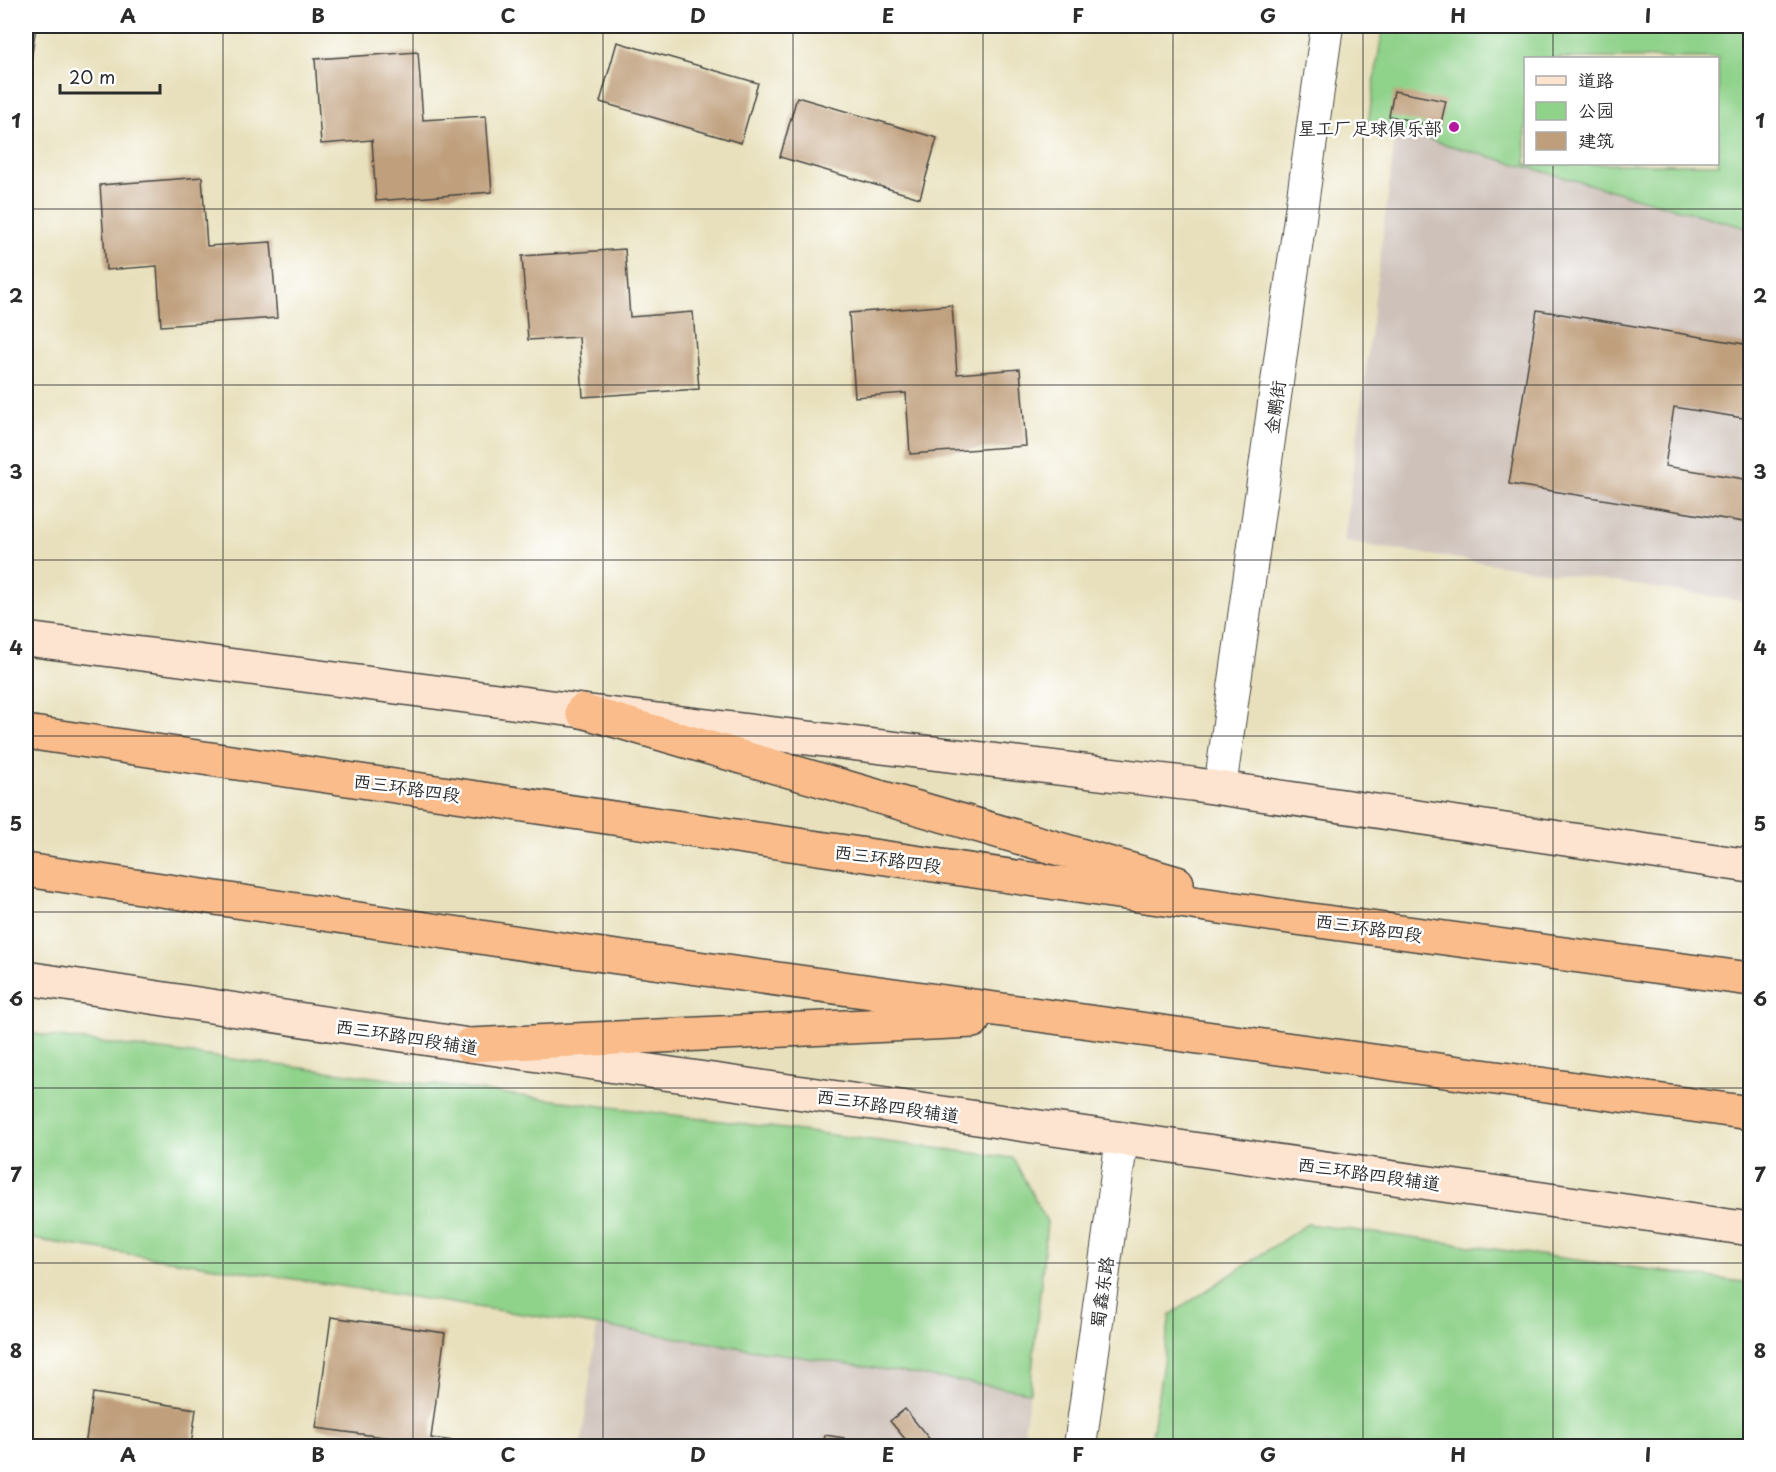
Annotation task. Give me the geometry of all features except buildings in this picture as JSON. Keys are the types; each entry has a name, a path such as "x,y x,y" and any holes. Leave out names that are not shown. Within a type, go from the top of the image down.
{"highway":[{"path":"582,711 1296,918"},
{"name":"西三环路四段","path":"26,732 1296,918 1750,979"},
{"path":"26,870 570,950 1750,1113"},
{"path":"469,1045 1055,1017"}],"main road":[{"path":"26,639 582,711 1220,788 1750,866"},
{"name":"西三环路四段辅道","path":"26,978 469,1045 1750,1228"}],"street":[{"name":"金鹏街","path":"1220,788 1327,26"},
{"name":"蜀鑫东路","path":"1080,1446 1122,1138"}],"shaded area":[{"path":"1396,131 1750,229 1750,602 1344,542"},
{"path":"597,1325 1030,1392 1022,1446 581,1446"}],"green space":[{"name":"星工厂足球俱乐部","path":"1383,26 1750,26 1750,229 1368,123"},
{"path":"26,1033 1013,1158 1047,1222 1030,1392 26,1238"},
{"path":"1307,1224 1750,1283 1750,1446 1179,1446 1151,1443 1170,1315"}],"place":[{"name":"星工厂足球俱乐部","path":"1454,127"}]}
